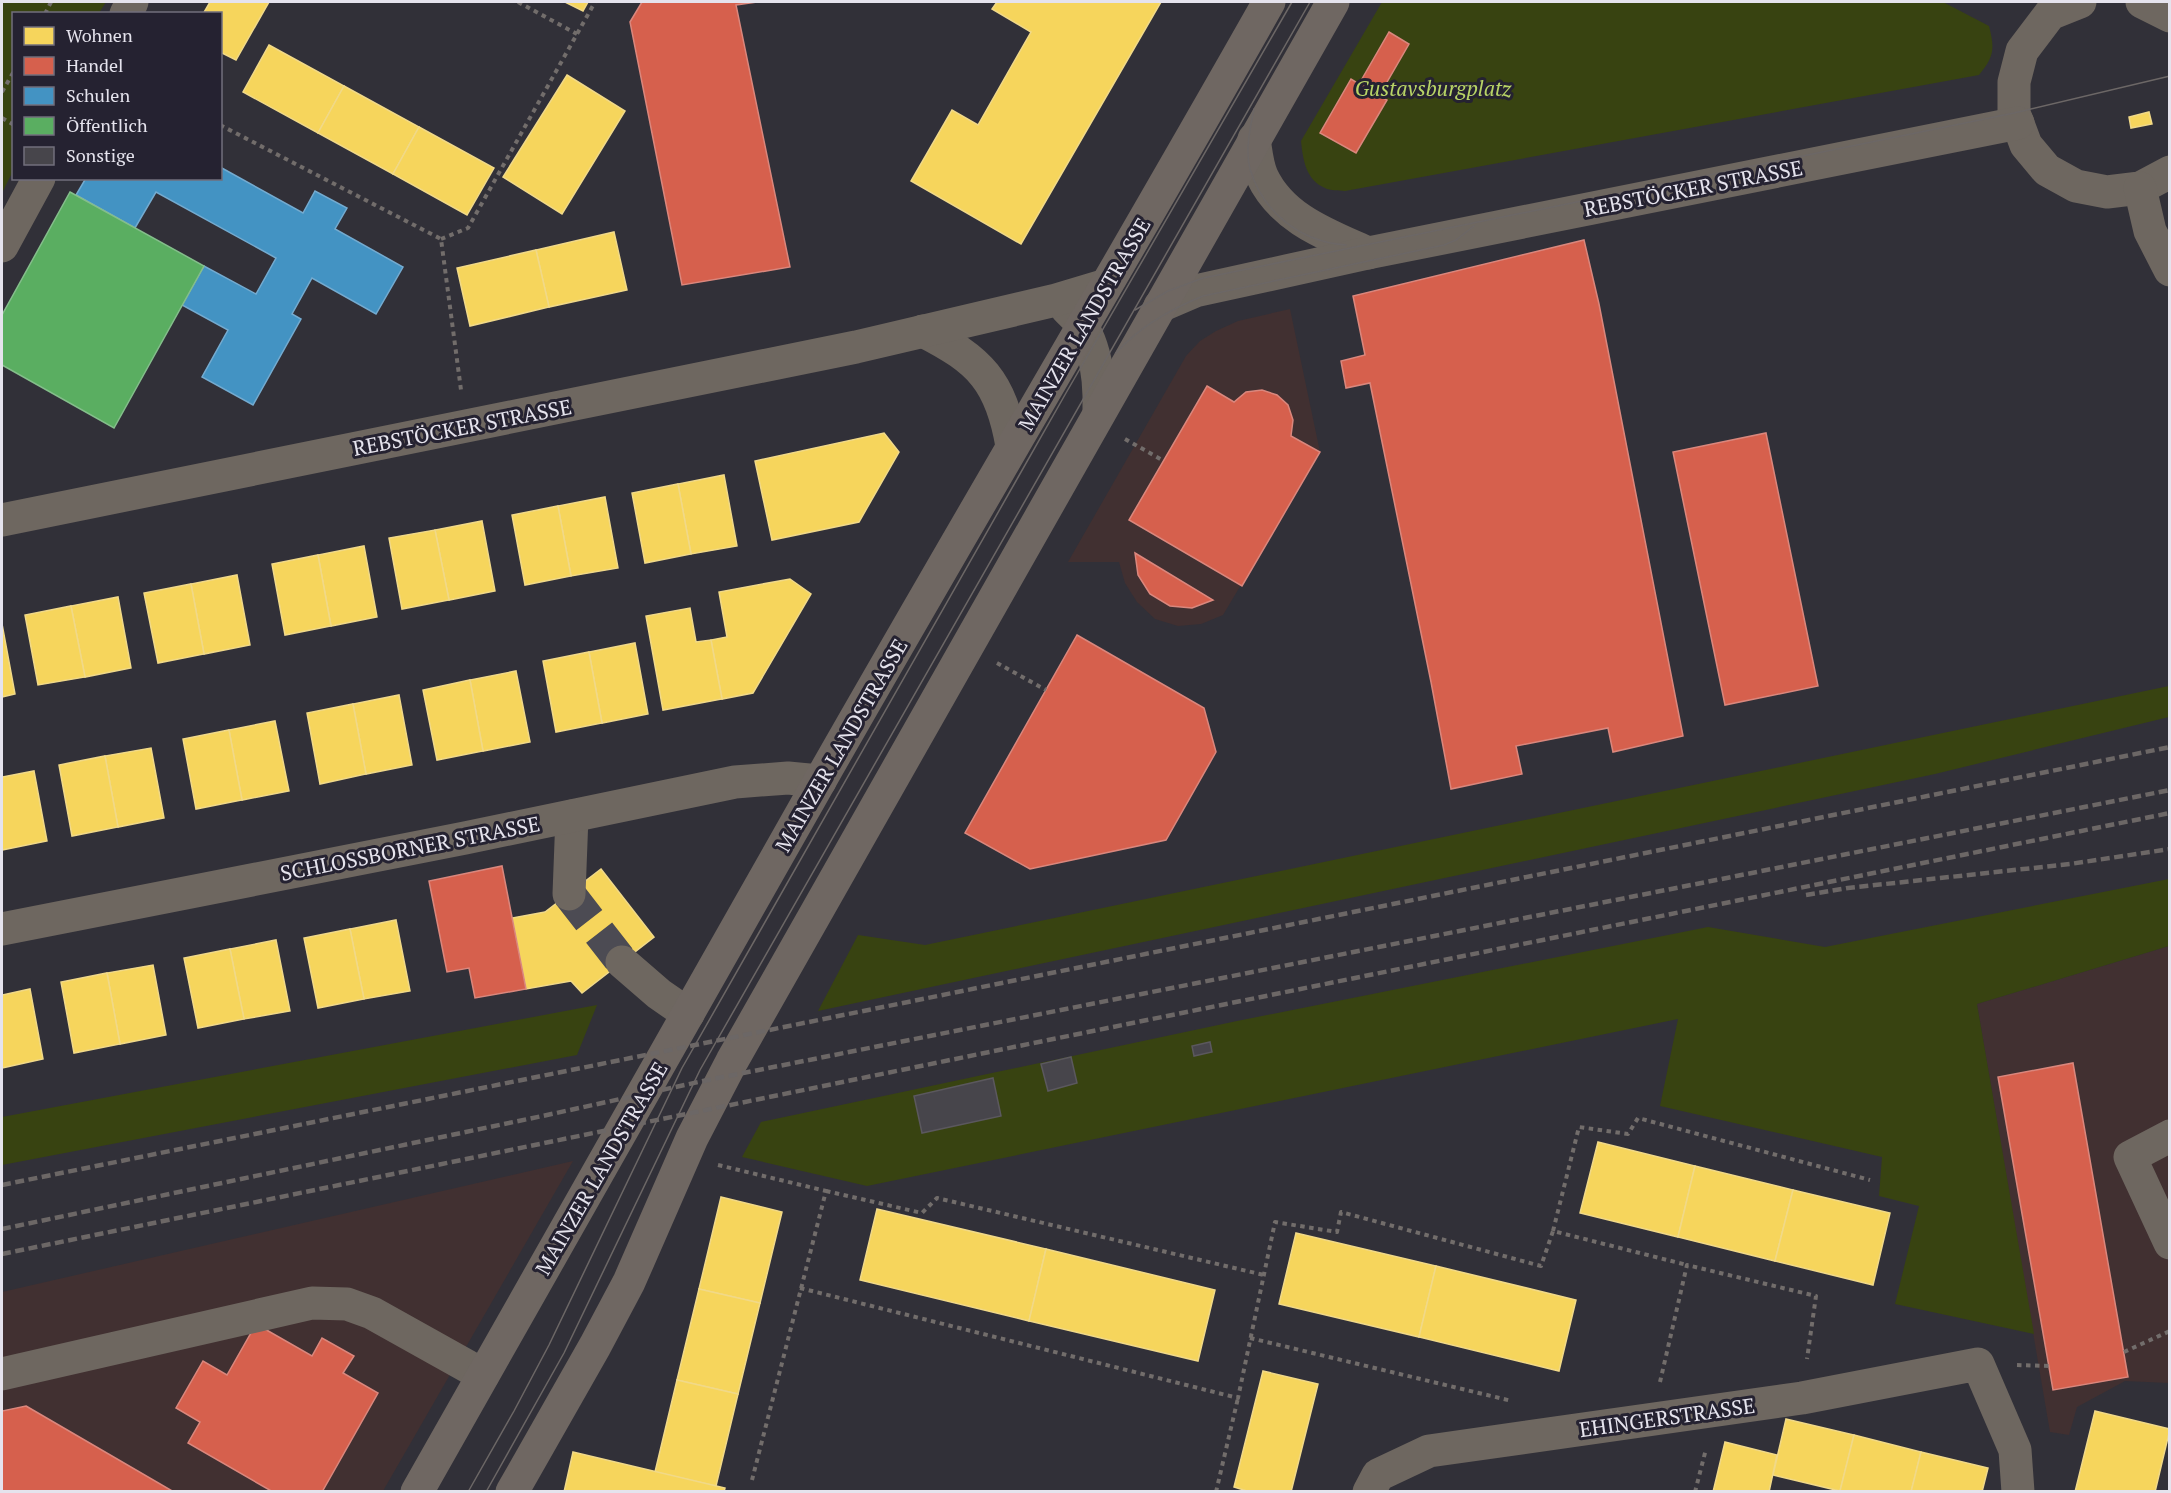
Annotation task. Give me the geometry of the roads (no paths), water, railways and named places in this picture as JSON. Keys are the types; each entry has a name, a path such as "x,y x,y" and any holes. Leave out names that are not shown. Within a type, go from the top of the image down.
{"main road":[{"name":"MAINZER LANDSTRASSE","path":"417,1491 820,781 1012,446 1161,194 1269,2"},
{"path":"512,1491 595,1347 629,1282 692,1138 732,1061 1333,2"}],"street":[{"path":"2080,2 2042,8 2022,51 2014,82 2014,112 2026,145 2048,170 2076,186 2107,192 2140,188 2169,172"},
{"path":"2142,2 2169,15"},
{"name":"REBSTÖCKER STRASSE","path":"1160,306 1195,291 1368,253 2018,123"},
{"path":"1254,139 1261,175 1275,196 1295,217 1368,253"},
{"path":"2,246 38,180"},
{"path":"2140,188 2150,231 2169,270"},
{"name":"REBSTÖCKER STRASSE","path":"2,520 466,427 923,331 1056,300 1106,285"},
{"path":"1056,300 1074,315 1083,327 1093,351 1099,413"},
{"path":"923,331 966,356 985,374 1000,399 1007,417 1012,446"},
{"name":"SCHLOSSBORNER STRASSE","path":"2,929 735,782 788,778 820,781"},
{"path":"569,894 572,816"},
{"path":"622,962 659,994 688,1014"},
{"path":"2169,1136 2130,1157 2169,1244"},
{"path":"2,1374 301,1306 323,1303 346,1304 372,1313 483,1375"},
{"name":"EHINGERSTRASSE","path":"1369,1491 1378,1475 1429,1451 1802,1398 1978,1364 2015,1450 2018,1491"}],"tunnel":[{"path":"569,894 622,962"}],"tram line":[{"path":"468,1492 549,1345 682,1068 1066,393 1292,2"},
{"path":"486,1492 564,1353 700,1070 1310,2"},
{"path":"1135,310 1168,291 1203,278 2014,113 2170,76"},
{"path":"1254,109 1248,155 1250,169 1264,199 1274,212 1299,231 1329,243 1346,245"},
{"path":"1116,353 1156,320 1203,296 1444,245 1456,240 1474,226"}],"railway":[{"path":"2,1185 2170,747"},
{"path":"2,1229 703,1081 2170,790"},
{"path":"2,1254 2170,813"},
{"path":"1806,895 1848,888 2070,864 2170,849"}],"park label":[{"name":"Gustavsburgplatz","path":"1433,88"}]}
